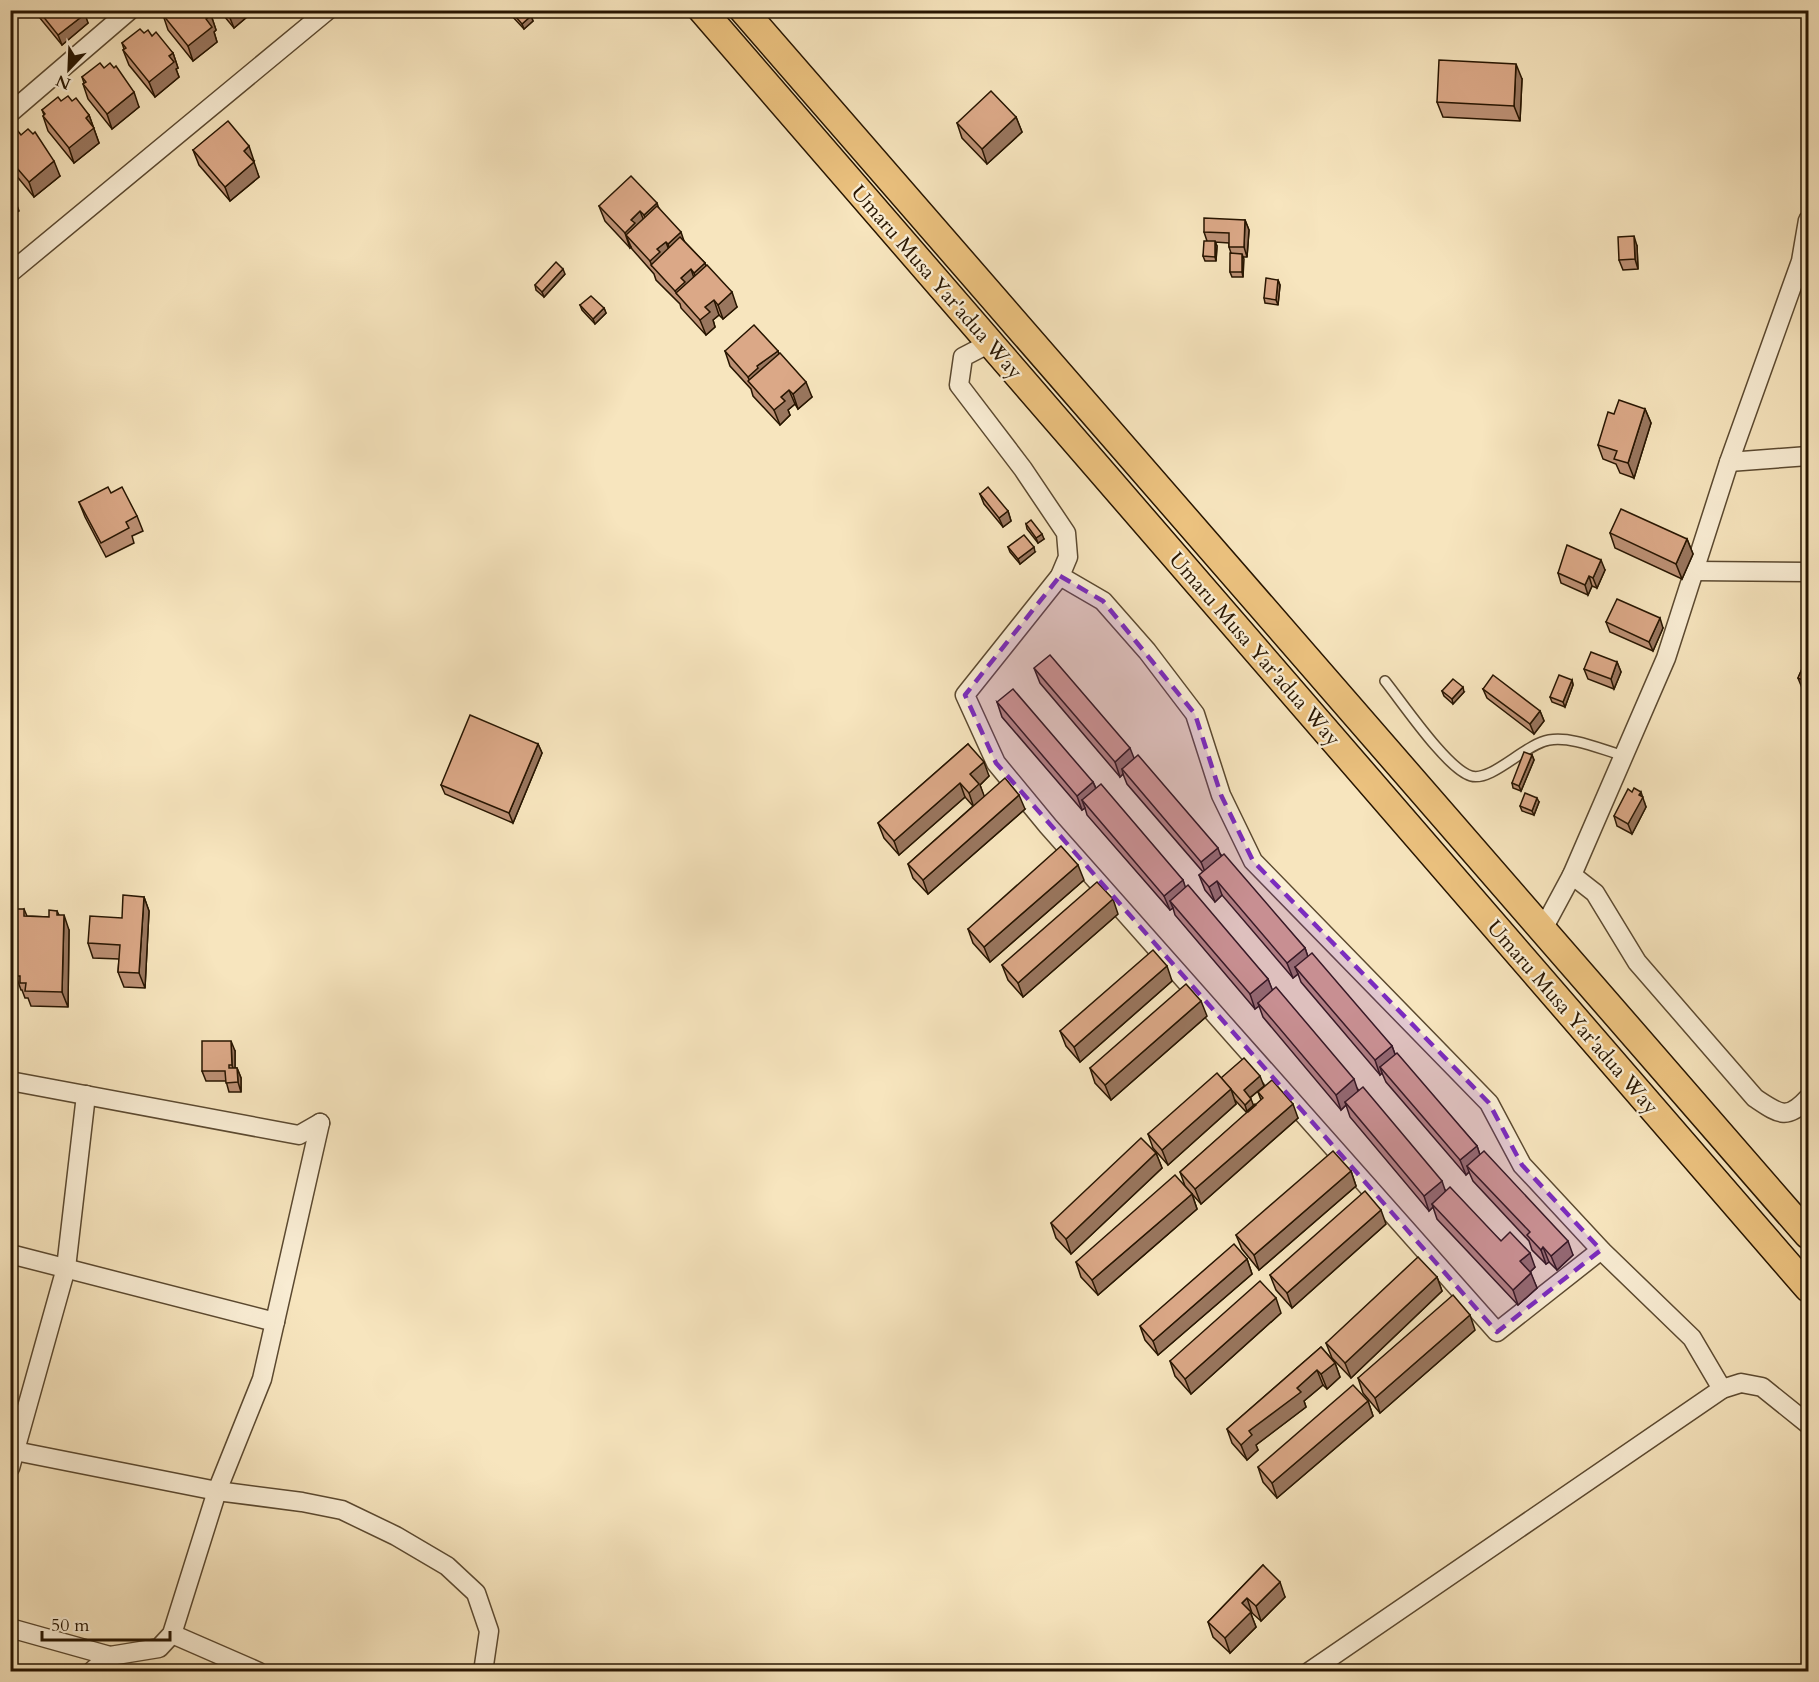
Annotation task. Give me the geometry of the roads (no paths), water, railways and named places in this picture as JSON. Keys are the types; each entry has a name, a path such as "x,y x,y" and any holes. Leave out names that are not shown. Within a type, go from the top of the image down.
{"main road":[{"name":"Umaru Musa Yar'adua Way","path":"702,10 1809,1288"},
{"name":"Umaru Musa Yar'adua Way","path":"743,10 1809,1235"}],"street":[{"path":"10,113 130,10"},
{"path":"10,273 328,10"},
{"path":"1543,929 1572,875 1666,658 1729,462 1801,261 1809,220"},
{"path":"990,343 963,357 959,385 1023,468 1066,533 1068,557 1060,576 965,695 996,763 1048,826 1497,1332 1601,1250"},
{"path":"1729,462 1809,456"},
{"path":"1694,571 1809,572"},
{"path":"1060,576 1103,601 1147,651 1195,714 1221,795 1253,861 1489,1103 1522,1166 1601,1250 1692,1338 1722,1389"},
{"path":"1572,875 1595,893 1637,962 1755,1098 1774,1111 1786,1114 1797,1111 1809,1098"},
{"path":"10,1081 299,1135 320,1123 262,1379 217,1491 172,1634 159,1648 110,1656 10,1628"},
{"path":"86,1095 66,1268 12,1456 342,1510 396,1536 447,1566 476,1593 489,1631 483,1671"},
{"path":"10,1254 275,1322"},
{"path":"1309,1671 1722,1389 1741,1383 1762,1387 1809,1424"},
{"path":"172,1634 259,1671"},
{"path":"91,1671 110,1656"}],"lane":[{"path":"1385,681 1451,764 1471,776 1488,774 1525,749 1549,740 1572,741 1625,756"}]}
